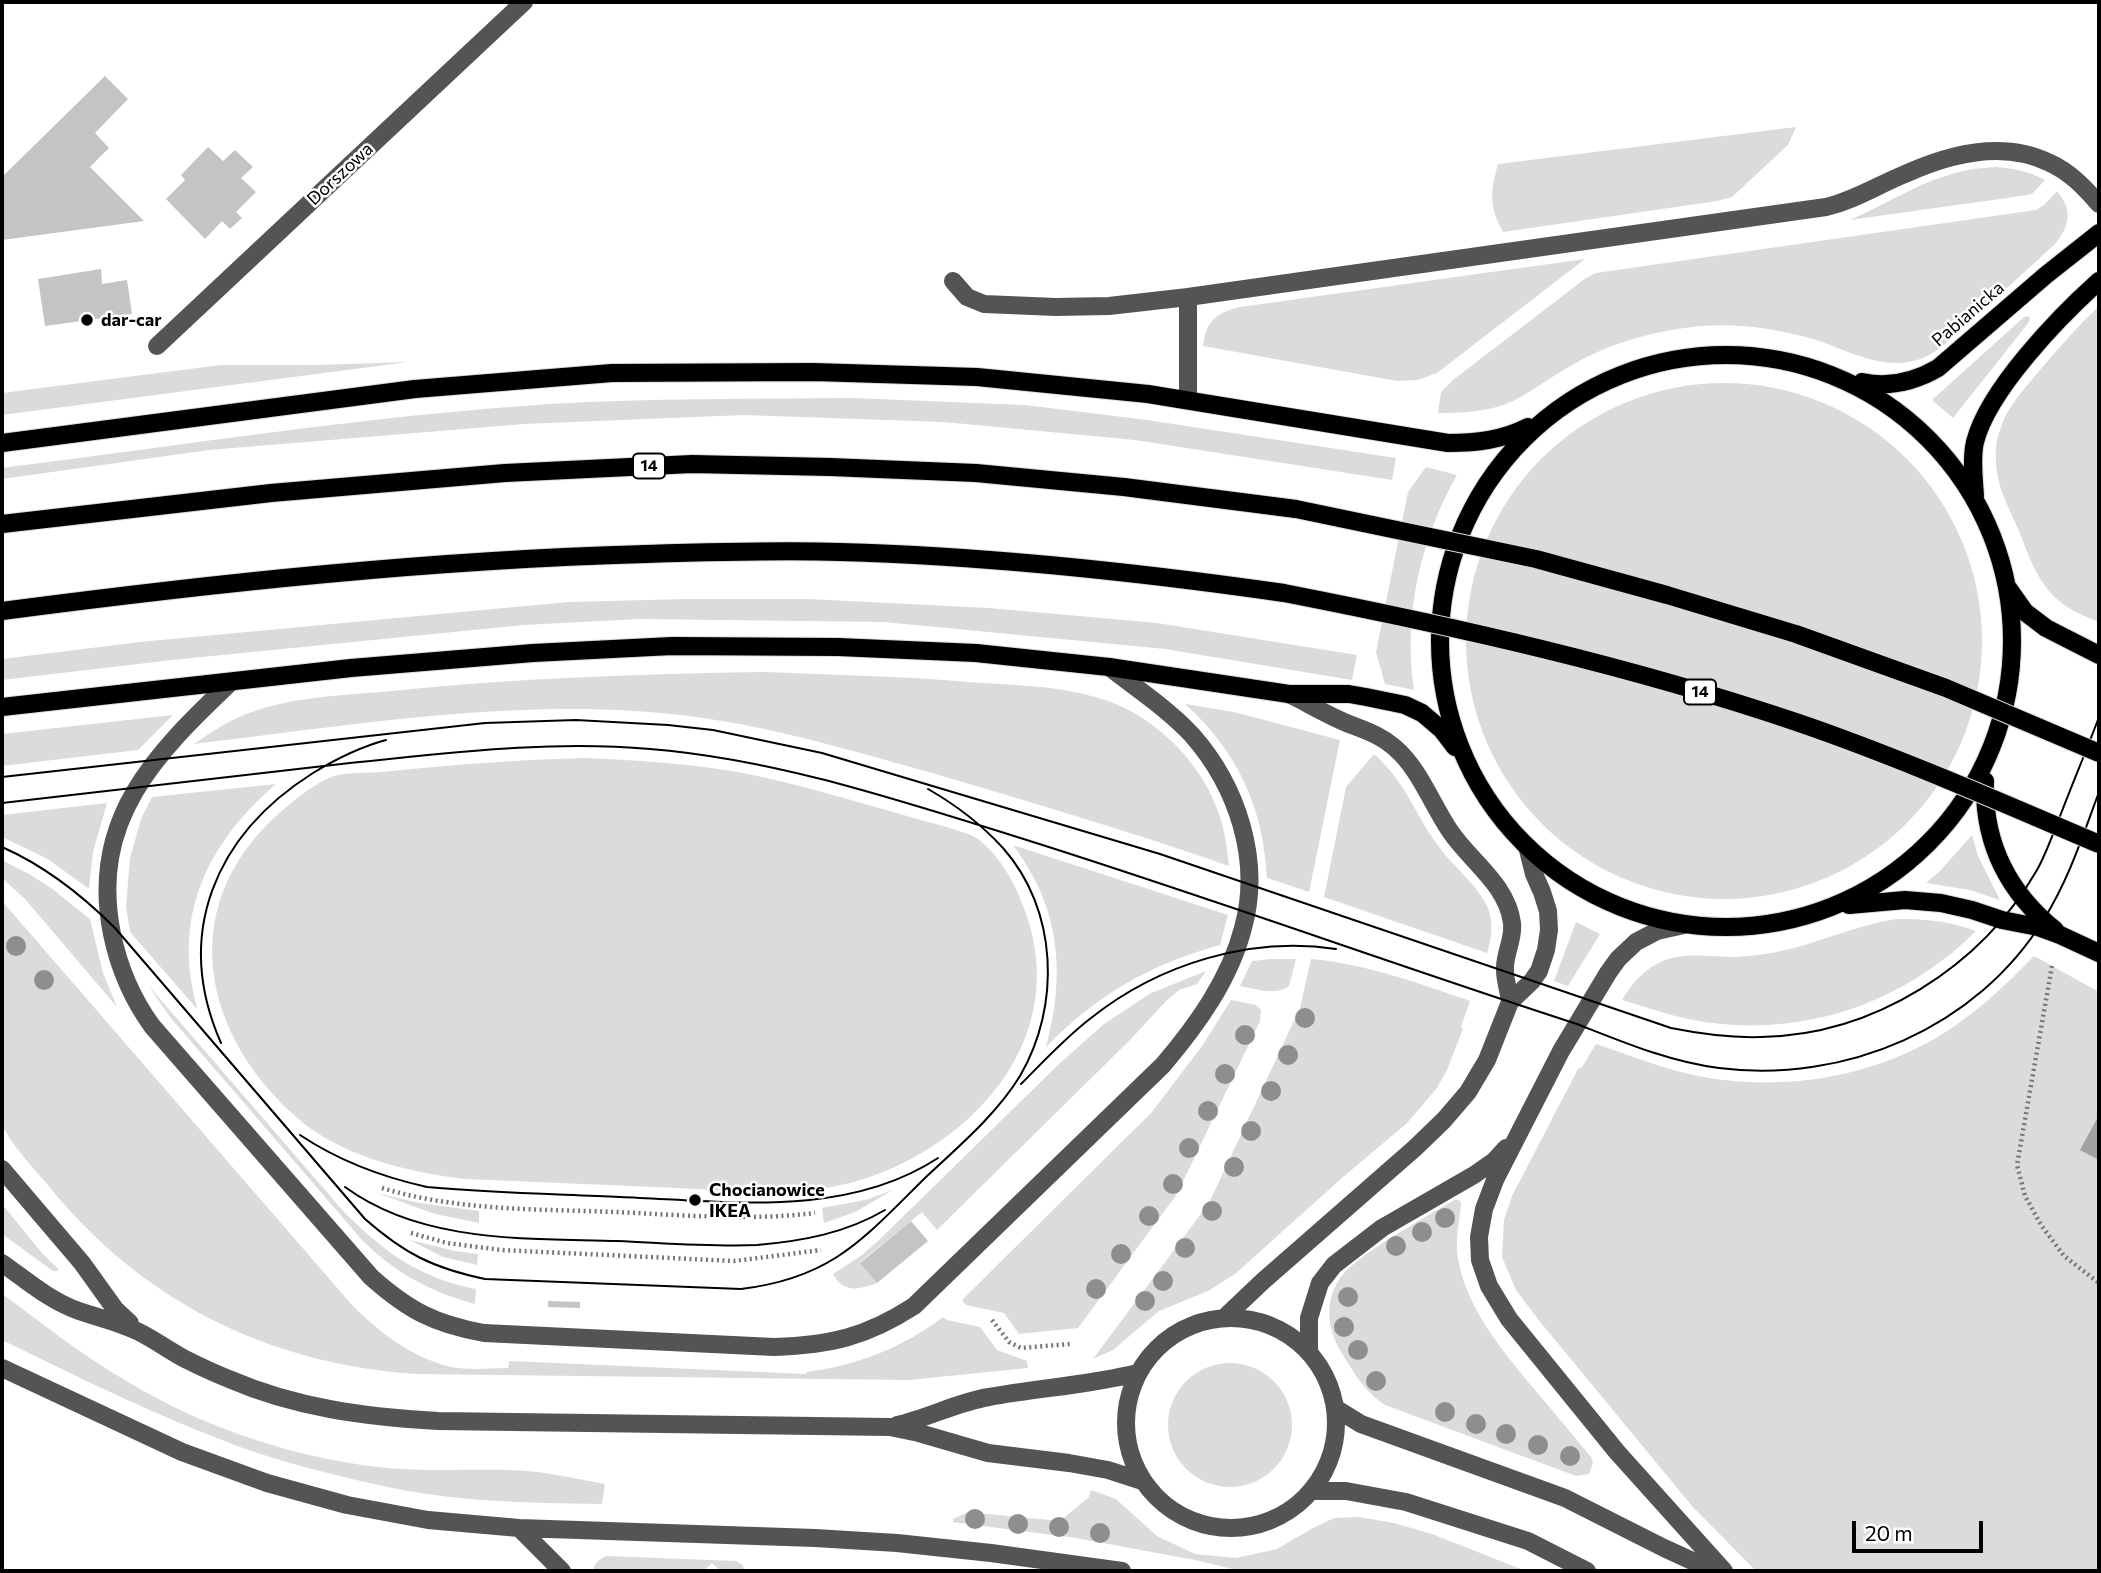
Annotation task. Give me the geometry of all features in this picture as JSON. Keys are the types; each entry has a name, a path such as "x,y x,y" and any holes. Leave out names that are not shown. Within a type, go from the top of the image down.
{"main road":[{"name":"Pabianicka","path":"1848,380 1873,385 1900,384 1923,377 1938,368 2099,233"},
{"path":"1975,496 1974,446 1988,408 2036,347 2099,281"},
{"path":"2,443 415,389 612,373 813,372 977,377 1148,394 1448,443 1489,441 1510,436 1535,424 1568,400 1602,381 1645,364 1692,355 1746,355 1798,363 1848,380 1878,395 1931,441 1975,496 1999,554 2006,585 2012,635 2008,685 1997,728 1985,759 1963,800 1939,832 1903,865 1863,892 1832,907 1794,920 1758,927 1684,925 1631,911 1594,896 1559,877 1501,822 1464,758 1452,727 1444,680 1442,637 1448,584 1460,536 1478,498 1500,462 1535,424"},
{"name":"14","path":"2,524 285,491 505,473 692,464 976,473 1124,486 1296,509 1536,559 1770,626 1946,688 2099,753"},
{"name":"14","path":"2,611 309,575 535,557 838,552 954,556 1152,575 1284,593 1402,616 1506,639 1659,679 1799,723 1911,764 2099,844"},
{"path":"2006,585 2025,612 2046,628 2099,655"},
{"path":"2,708 352,668 507,655 672,646 838,647 976,653 1110,667 1289,694 1349,694 1405,705 1422,713 1442,730 1464,758"},
{"path":"1985,759 1986,816 2004,871 2020,897 2060,934"},
{"path":"1832,907 1905,900 1941,903 2060,934 2099,953"}],"street":[{"name":"Dorszowa","path":"157,346 524,2"},
{"path":"953,281 967,297 984,304 1110,306 1188,298 1826,207 1848,202 1934,162 1968,153 1999,151 2029,155 2050,163 2081,184 2099,204"},
{"path":"1188,298 1188,400"},
{"path":"231,682 188,722 150,766 120,821 109,862 109,917 117,956 126,984 152,1026 371,1277 409,1308 439,1323 484,1333 774,1347 806,1346 865,1333 914,1306 1163,1065 1186,1037 1227,972 1244,926 1250,884 1244,832 1234,801 1224,780 1192,735 1172,715 1110,667"},
{"path":"1289,694 1343,722 1376,733 1410,764 1452,834 1489,877 1507,906 1511,939 1505,972 1510,1002"},
{"path":"1224,1318 1415,1148 1468,1092 1487,1060 1510,1002 1539,971 1546,950 1548,911 1528,850"},
{"path":"1684,925 1657,931 1636,942 1618,958 1608,972 1561,1051 1513,1140 1495,1180 1484,1209 1479,1237 1480,1260 1489,1286 1509,1319 1608,1441 1724,1571"},
{"path":"1309,1351 1309,1318 1320,1283 1334,1265 1382,1228 1474,1175 1493,1161 1513,1140"},
{"path":"2,1169 82,1263 115,1309 140,1333"},
{"path":"2,1263 77,1311 111,1320 231,1380 282,1398 336,1412 438,1421 890,1427 988,1453 1108,1470 1142,1481"},
{"path":"1239,1317 1258,1320 1285,1332 1309,1351 1325,1377 1335,1408 1336,1436 1329,1462 1314,1491 1284,1513 1253,1527 1221,1528 1190,1519 1163,1503 1142,1481 1131,1455 1125,1428 1128,1399 1138,1373 1155,1351 1175,1333 1203,1322 1239,1317"},
{"path":"2,1368 182,1452 267,1483 347,1505 414,1518 519,1528 897,1543 1122,1571"},
{"path":"890,1427 920,1420 987,1397 1072,1387 1138,1373"},
{"path":"1335,1408 1361,1424 1565,1498 1714,1571"},
{"path":"1314,1491 1346,1491 1406,1502 1528,1541 1587,1571"},
{"path":"519,1528 562,1571"}],"path":[{"path":"2060,934 2017,1165 2025,1196 2041,1225 2064,1256 2099,1283"},
{"path":"382,1188 425,1199 488,1207 758,1218 815,1213"},
{"path":"411,1233 447,1243 500,1250 720,1260 756,1259 821,1250"},
{"path":"992,1320 1009,1342 1021,1348 1070,1344"}],"shaded area":[{"path":"1796,127 1788,145 1732,197 1503,232 1495,215 1492,191 1498,164"},
{"path":"1996,167 2022,171 2045,180 2028,195 1850,220 1937,179 1968,170"},
{"path":"2057,191 2066,205 2068,218 2064,231 2055,244 1949,341 1923,358 1893,363 1878,361 1820,341 1780,331 1741,326 1701,326 1652,334 1604,349 1498,407 1472,412 1438,413 1441,392 1453,380 1596,273 2036,210"},
{"path":"1585,259 1437,373 1418,380 1397,381 1203,346 1207,330 1214,319 1240,307"},
{"path":"2099,306 2099,622 2069,608 2048,590 2041,580 2004,497 1996,467 1996,456 2000,430 2014,402 2058,349"},
{"path":"2028,316 2029,322 1953,418 1932,400 2024,317"},
{"path":"408,362 2,415 2,393 221,365"},
{"path":"1724,383 1774,388 1823,402 1867,426 1907,458 1939,498 1963,542 1977,591 1982,641 1977,691 1963,740 1939,784 1907,824 1867,856 1823,880 1774,894 1724,899 1674,894 1625,880 1581,856 1541,824 1509,784 1485,740 1471,691 1466,641 1471,591 1485,542 1509,498 1541,458 1581,426 1625,402 1674,388"},
{"path":"853,398 1025,405 1147,420 1396,458 1392,480 1135,440 944,422 744,415 524,424 209,450 2,479 2,468 344,423 481,409 626,401"},
{"path":"1426,467 1457,475 1433,526 1418,579 1411,634 1414,690 1385,684 1376,652 1408,492"},
{"path":"808,599 989,608 1157,623 1357,655 1352,680 1165,649 884,622 640,619 524,625 2,680 2,659 140,642 568,602"},
{"path":"765,672 1032,686 1080,693 1115,704 1154,726 1171,740 1200,775 1221,820 1229,866 1078,817 853,751 745,725 671,714 579,709 468,713 194,744 223,725 247,714 288,702 323,697 532,680"},
{"path":"1185,704 1234,712 1340,740 1309,892 1267,878 1260,828 1244,782 1220,741"},
{"path":"173,715 138,750 2,766 2,734"},
{"path":"1374,754 1402,787 1439,847 1483,898 1491,924 1487,953 1324,897 1346,787"},
{"path":"582,758 660,762 738,772 844,798 978,839 996,856 1016,889 1029,923 1037,967 1034,1009 1021,1048 1000,1083 973,1114 940,1141 904,1163 841,1185 795,1191 465,1179 420,1172 374,1160 331,1141 294,1115 264,1084 241,1051 224,1015 214,978 213,940 219,902 236,865 262,830 294,801 334,776 481,763"},
{"path":"276,784 251,807 230,832 213,858 201,885 192,914 189,945 191,977 198,1010 130,932 126,907 130,858 141,819 152,797"},
{"path":"107,803 93,852 89,889 48,859 2,837 2,815"},
{"path":"1972,835 1978,856 2000,900 1970,890 1926,883"},
{"path":"1013,845 1228,915 1220,945 1170,962 1126,984 1085,1012 1046,1047 1056,993 1055,942 1041,893"},
{"path":"2,860 51,888 90,919 103,973 117,1007 25,899 2,878"},
{"path":"2,901 352,1305 384,1334 433,1362 469,1369 508,1368 509,1361 806,1374 879,1354 912,1338 943,1317 980,1327 997,1350 1027,1361 1028,1368 909,1380 416,1374 361,1368 309,1356 258,1340 211,1319 165,1292 123,1261 83,1225 23,1156 2,1125"},
{"path":"1897,919 1937,921 1976,931 1948,956 1886,995 1852,1009 1816,1019 1743,1025 1705,1022 1622,1000 1640,976 1665,960 1691,956 1735,957 1772,953"},
{"path":"1576,922 1600,934 1568,986 1554,981"},
{"path":"2034,956 2099,992 2099,1571 1756,1571 1692,1506 1516,1290 1502,1257 1504,1220 1512,1196 1578,1069 1596,1044 1666,1068 1709,1078 1767,1082 1826,1078 1882,1063 1936,1038 1988,1000"},
{"path":"1296,959 1289,986 1272,991 1240,986 1252,961"},
{"path":"1311,959 1372,970 1470,1001 1461,1027 1463,1029 1447,1070 1437,1088 1406,1124 1235,1274 1208,1291 1159,1311 1113,1350 1093,1359 1209,1203 1300,1008"},
{"path":"1206,971 1197,984 1179,990 1167,1000 1130,1040 937,1230 922,1212 860,1262 877,1283 852,1288 837,1280 833,1274 877,1242 1059,1064 1104,1024 1151,993"},
{"path":"148,985 344,1212 373,1239 404,1261 437,1278 476,1289 475,1304 414,1280 387,1262 362,1240 170,1017"},
{"path":"1231,1000 1256,1005 1261,1010 1260,1021 1177,1194 1078,1328 1019,1334 1004,1313 966,1305 962,1300 1152,1112 1202,1046"},
{"path":"2099,1115 2099,1160 2080,1150"},
{"path":"893,1190 855,1212 824,1223 822,1208 865,1200"},
{"path":"377,1193 419,1203 479,1211 479,1223 435,1214"},
{"path":"1456,1199 1461,1206 1457,1239 1458,1259 1469,1294 1486,1326 1507,1355 1591,1457 1593,1463 1589,1474 1576,1476 1385,1405 1360,1381 1336,1343 1330,1324 1330,1305 1332,1295 1344,1273 1380,1245"},
{"path":"2,1204 58,1271 53,1271 2,1234"},
{"path":"410,1240 478,1254 477,1265 443,1257"},
{"path":"2,1294 83,1353 140,1389 238,1434 308,1455 378,1467 523,1471 581,1479 605,1484 602,1504 490,1500 406,1491 309,1468 240,1447 150,1410 2,1340"},
{"path":"1230,1363 1254,1368 1274,1381 1287,1401 1292,1425 1287,1449 1274,1469 1254,1482 1230,1487 1206,1482 1186,1469 1173,1449 1168,1425 1173,1401 1186,1381 1206,1368"},
{"path":"1091,1490 1116,1499 1157,1536 1195,1554 1236,1558 1277,1549 1334,1518 1359,1517 1432,1534 1526,1571 1241,1571 1076,1538 953,1522 953,1519 968,1512 1060,1521 1089,1497"},
{"path":"606,1556 736,1561 743,1565 744,1571 720,1571 712,1563 704,1571 593,1571 597,1562"}],"building":[{"path":"105,76 128,99 95,133 109,148 90,167 144,221 2,240 2,177"},
{"path":"208,147 223,161 235,150 253,167 241,178 256,192 236,212 242,218 230,229 222,221 205,239 166,199 185,180 181,175"},
{"path":"101,269 102,284 127,280 132,314 45,326 38,279"},
{"path":"911,1221 928,1241 877,1283 860,1263"},
{"path":"548,1301 580,1302 580,1308 548,1307"}],"tram line":[{"path":"2,777 485,723 576,720 713,730 822,753 1160,854 1671,1028 1716,1035 1761,1037 1803,1033 1844,1024 1883,1009 1920,989 1955,965 1986,937 2014,905 2041,863 2099,717"},
{"path":"221,1043 207,1003 201,964 203,926 212,890 228,857 251,826 279,798 330,763 386,740"},
{"path":"2,803 350,763 500,749 575,746 696,754 834,782 1014,836 1577,1024 1665,1056 1719,1068 1766,1071 1814,1067 1860,1057 1904,1040 1945,1018 1983,991 2016,957 2053,904 2099,792"},
{"path":"2,847 62,882 115,928 365,1219 393,1242 420,1258 450,1270 485,1279 741,1289 773,1284 800,1275 845,1252 884,1219 988,1117 1020,1076 1033,1049 1042,1020 1048,959 1035,900 1021,873 995,839 968,815 928,789"},
{"path":"1021,1084 1091,1018 1118,999 1176,969 1239,951 1304,946 1336,949"},
{"path":"300,1135 361,1167 427,1187 742,1203 824,1198 864,1190 902,1177 938,1158"},
{"path":"345,1187 375,1206 408,1219 442,1228 512,1238 757,1245 824,1235 855,1225 885,1210"}],"place":[{"name":"dar-car","path":"87,320"},
{"name":"Chocianowice IKEA","path":"695,1200"}]}
